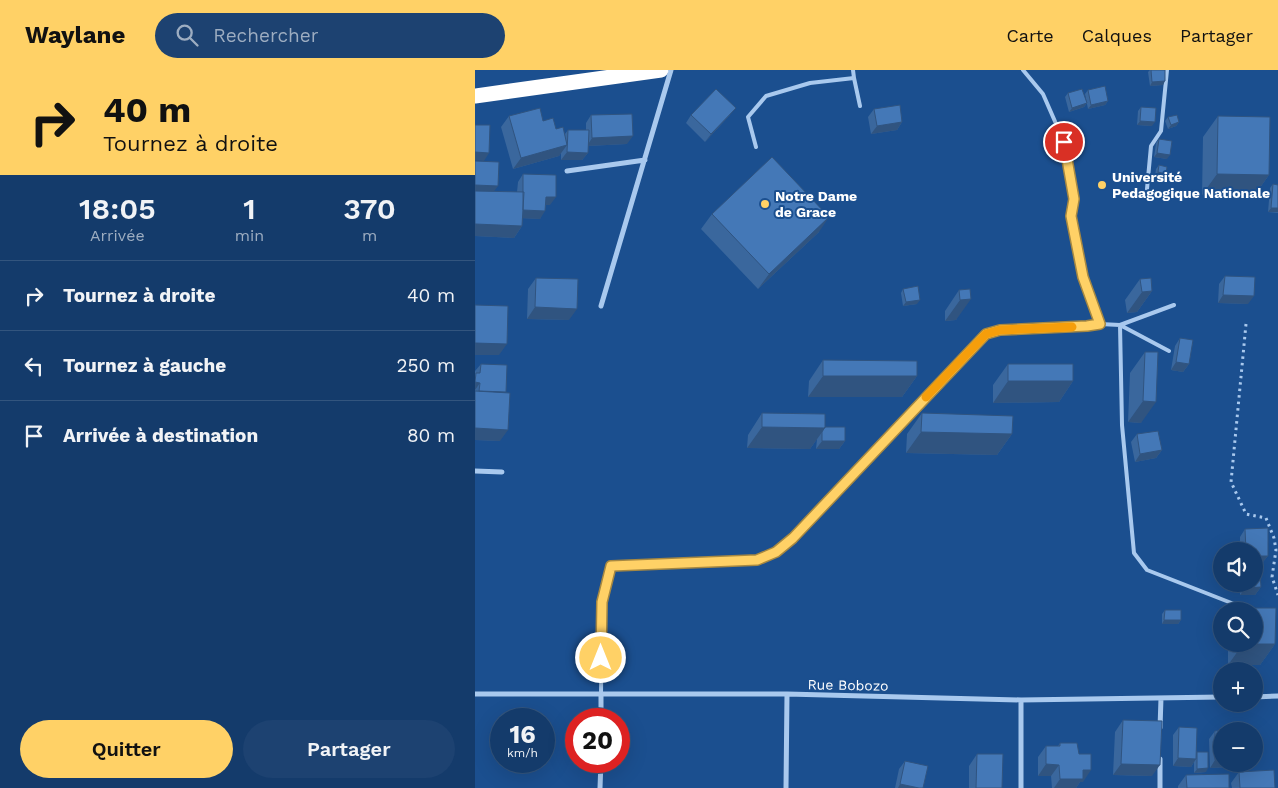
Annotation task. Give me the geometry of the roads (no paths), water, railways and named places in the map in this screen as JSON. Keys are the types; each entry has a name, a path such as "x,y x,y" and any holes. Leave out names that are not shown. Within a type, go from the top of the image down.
{"highway":[{"path":"475,96 661,70"}],"street":[{"path":"601,306 671,70"},
{"path":"567,171 645,160"},
{"path":"475,471 503,472"},
{"name":"Rue Bobozo","path":"475,694 601,696 787,694 1021,700 1213,697"},
{"path":"786,788 787,694"},
{"path":"601,696 601,708"},
{"path":"1263,697 1278,696"},
{"path":"1160,738 1161,698"},
{"path":"1021,700 1021,788"},
{"path":"1160,748 1160,788"},
{"path":"600,788 601,773"}],"lane":[{"path":"853,70 860,106"},
{"path":"1023,70 1043,94 1064,142 1074,199 1071,216 1083,277 1100,324"},
{"path":"1147,190 1151,146 1161,131 1167,70"},
{"path":"756,147 748,118 766,96 810,83 854,78"},
{"path":"1120,326 1174,305"},
{"path":"601,696 602,602 611,566 757,560 776,552 793,538 986,334 1000,330 1100,324 1120,326 1169,351"},
{"path":"1120,326 1122,425 1134,553 1147,570 1229,602"}],"place":[{"name":"Université Pedagogique Nationale","path":"1102,185"},
{"name":"Notre Dame de Grace","path":"765,204"}]}
